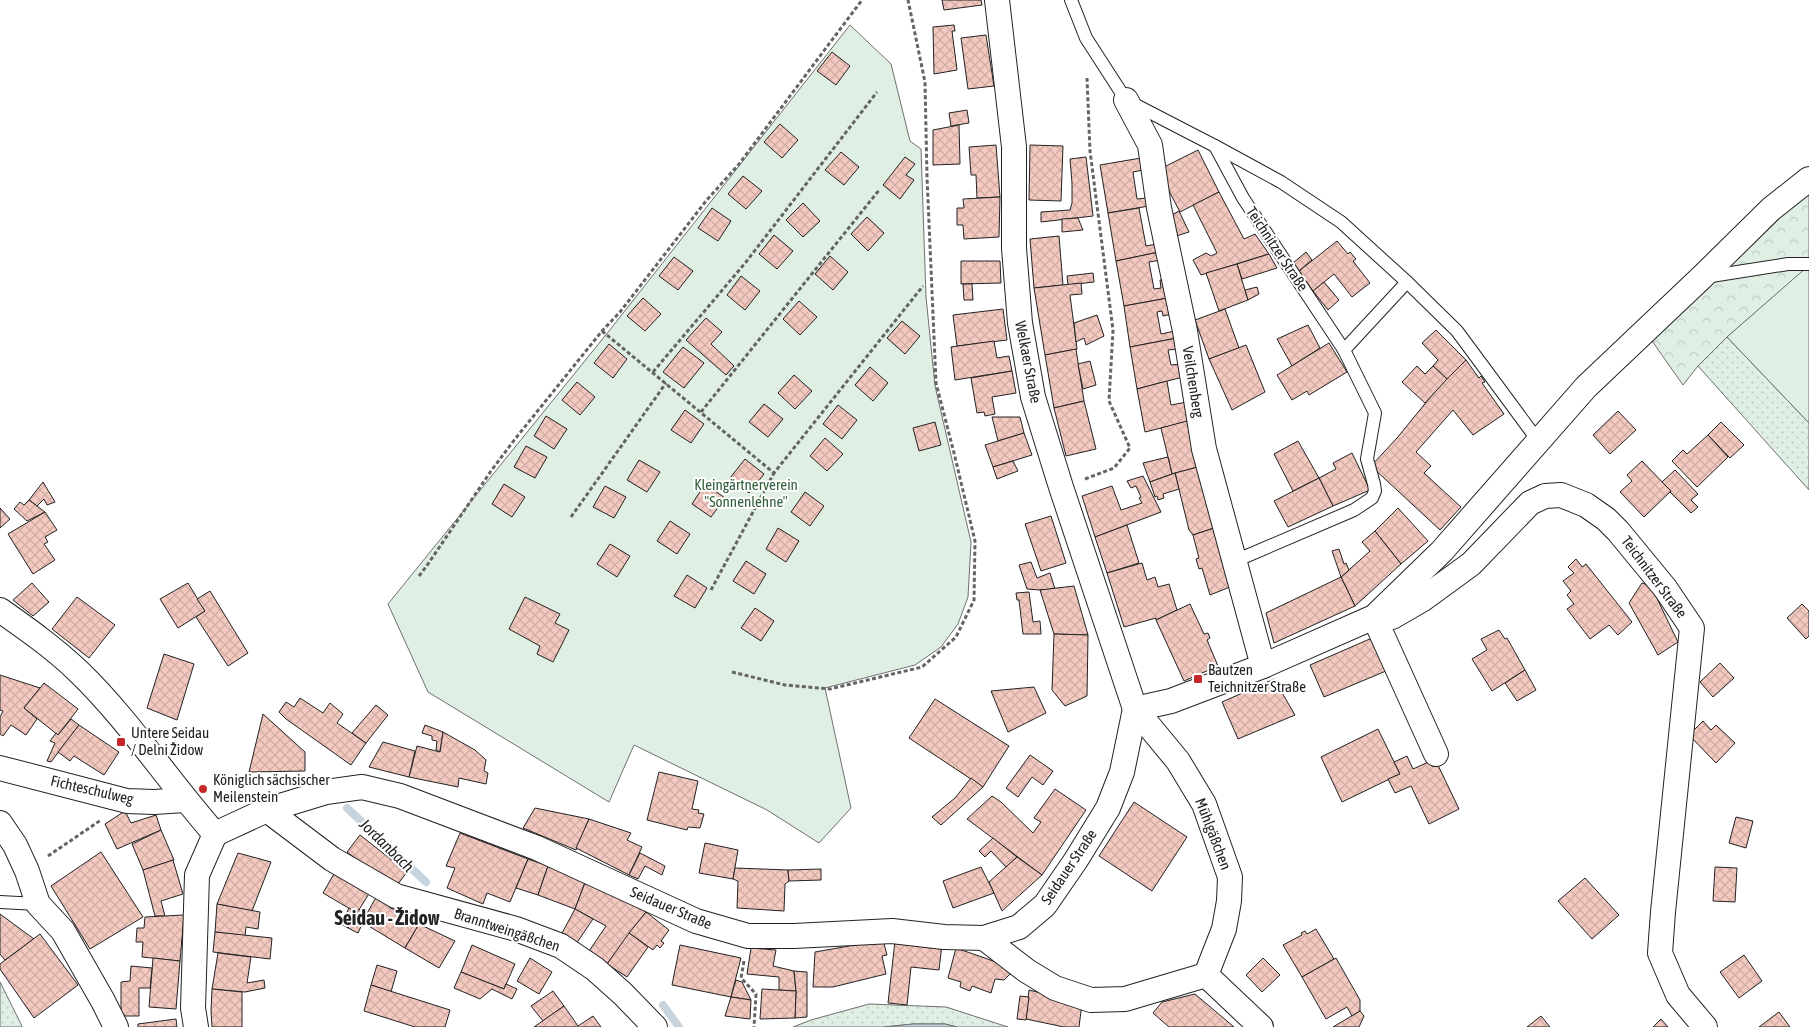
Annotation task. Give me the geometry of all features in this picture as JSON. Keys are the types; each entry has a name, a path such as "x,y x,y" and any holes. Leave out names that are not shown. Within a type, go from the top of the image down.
{"street":[{"name":"Welkaer Straße","path":"997,0 1014,147 1014,248 1020,323 1034,397 1060,488 1135,709"},
{"name":"Veilchenberg","path":"1126,100 1150,145 1159,208 1185,331 1204,449 1263,666"},
{"name":"Teichnitzer Straße","path":"1135,709 1171,701 1263,666 1374,617 1442,551 1586,387 1771,209 1809,179"},
{"name":"Teichnitzer Straße","path":"1374,617 1392,617 1423,599 1471,564 1530,503 1545,496 1561,495 1586,505 1606,519 1665,588 1692,628 1660,953 1678,995 1705,1027"},
{"path":"0,610 43,641 84,677 169,776 184,800 214,834 196,875 193,1008 196,1027"},
{"path":"1374,617 1436,754"},
{"name":"Seidauer Straße","path":"214,834 267,810 326,792 362,787 400,796 537,848 696,922 748,936 794,936 892,931 944,937 984,938 1020,927 1044,905 1076,860 1108,808 1122,772 1135,709"},
{"name":"Mühlgäßchen","path":"1135,709 1178,761 1204,804 1230,877 1224,929 1206,975"},
{"name":"Fichteschulweg","path":"0,768 127,800 154,802 184,800"},
{"name":"Branntweingäßchen","path":"267,810 332,859 396,896 516,930 562,946 595,969 655,1027"},
{"path":"0,823 15,845 27,871 38,904 63,931 116,1027"},
{"path":"984,938 1027,971 1055,988 1091,1000 1125,999 1206,975 1261,1027"}],"lane":[{"path":"1071,0 1086,38 1126,100 1281,182 1341,222 1408,282 1457,331 1539,442"},
{"name":"Teichnitzer Straße","path":"1215,146 1242,198 1344,350 1375,413 1366,458 1374,484 1375,491 1372,498 1354,510 1235,561"},
{"path":"1702,277 1788,264 1809,264"},
{"path":"1344,350 1408,282"},
{"path":"0,902 38,904"}],"path":[{"path":"418,576 491,471 602,331 620,312 706,201 739,164 862,0"},
{"path":"732,672 785,685 830,689 922,667 956,637 974,600 975,541 936,383 927,177 926,82 908,0"},
{"path":"1060,488 1114,468 1130,448 1109,401 1113,330 1090,151 1086,38"},
{"path":"653,372 746,262 877,92"},
{"path":"701,412 880,189"},
{"path":"711,590 774,473 923,286"},
{"path":"602,331 774,473"},
{"path":"570,517 666,383"},
{"path":"27,871 92,826"},
{"path":"748,936 741,978 756,994 754,1027"}],"green space":[{"name":"Kleingärtnerverein \"Sonnenlehne\"","path":"850,25 891,64 910,141 921,149 926,297 935,386 971,542 968,597 958,624 941,647 915,665 825,688 851,808 819,843 767,810 634,745 609,802 428,692 388,604 609,331"},
{"path":"1809,179 1809,266 1727,337 1698,366 1683,385 1645,331"},
{"path":"1807,267 1809,268 1809,423 1727,337"},
{"path":"1727,337 1809,423 1809,490 1698,366"},
{"path":"0,982 21,1024 22,1027 0,1027"},
{"path":"869,1004 946,1007 1008,1027 957,1027 945,1024 913,1024 884,1027 793,1027"}],"water":[{"path":"913,1024 945,1024 957,1027 884,1027"}],"building":[{"path":"942,0 981,0 982,5 944,10"},
{"path":"954,25 955,31 952,31 957,70 934,74 933,27"},
{"path":"986,35 994,86 968,89 961,38"},
{"path":"832,52 850,66 836,85 817,71"},
{"path":"967,110 969,123 951,126 949,113"},
{"path":"780,124 798,140 782,158 764,142"},
{"path":"959,125 960,164 933,165 933,130"},
{"path":"996,145 1000,197 977,198 976,175 971,175 969,147"},
{"path":"1030,145 1063,146 1061,201 1029,200"},
{"path":"1198,150 1219,192 1180,212 1158,170"},
{"path":"841,152 859,167 844,185 825,170"},
{"path":"905,157 915,164 906,175 914,180 900,199 883,185"},
{"path":"1086,157 1093,216 1041,222 1041,212 1070,210 1072,183 1070,159"},
{"path":"1141,158 1143,170 1133,172 1137,199 1147,198 1149,206 1108,213 1100,165"},
{"path":"743,176 762,191 746,209 728,194"},
{"path":"1219,192 1244,239 1255,234 1269,254 1201,275 1193,260 1206,253 1211,256 1217,253 1193,205"},
{"path":"1000,197 999,237 964,239 963,225 957,225 957,208 964,208 963,199"},
{"path":"803,203 820,221 803,237 786,220"},
{"path":"712,208 731,221 718,241 698,228"},
{"path":"1139,208 1146,246 1157,244 1159,252 1116,261 1108,213"},
{"path":"1179,211 1189,232 1173,237 1168,217"},
{"path":"867,217 884,233 868,251 851,234"},
{"path":"1078,218 1083,230 1062,232 1062,219"},
{"path":"774,235 793,251 777,269 759,254"},
{"path":"1059,236 1063,285 1034,288 1030,239"},
{"path":"1337,241 1348,254 1350,252 1356,259 1353,261 1370,283 1352,297 1334,274 1313,291 1299,271"},
{"path":"1159,252 1161,260 1149,262 1154,289 1161,288 1160,280 1165,279 1168,298 1124,306 1116,261"},
{"path":"1306,252 1312,260 1299,271 1293,263"},
{"path":"1269,254 1277,268 1242,279 1237,264"},
{"path":"830,256 848,272 833,290 815,274"},
{"path":"674,257 693,271 678,290 659,276"},
{"path":"961,261 1000,261 1001,283 961,284"},
{"path":"1237,264 1248,300 1219,311 1206,273"},
{"path":"1093,273 1094,282 1068,285 1067,276"},
{"path":"741,276 760,291 745,310 727,295"},
{"path":"1324,282 1339,300 1328,310 1313,291"},
{"path":"1081,283 1082,294 1070,295 1077,349 1045,355 1034,288"},
{"path":"963,284 972,284 973,300 964,300"},
{"path":"1257,287 1259,294 1248,300 1245,290"},
{"path":"643,298 661,314 645,331 627,316"},
{"path":"1168,298 1172,314 1163,316 1162,311 1157,312 1161,334 1175,331 1177,338 1130,347 1124,306"},
{"path":"799,301 817,317 800,335 783,319"},
{"path":"1003,309 1007,340 957,346 953,315"},
{"path":"1225,309 1239,348 1209,359 1195,320"},
{"path":"1097,315 1104,336 1086,345 1084,338 1076,342 1074,323"},
{"path":"706,318 722,332 711,344 734,366 726,375 686,340"},
{"path":"902,321 920,336 905,354 887,338"},
{"path":"1308,325 1320,348 1292,366 1277,339"},
{"path":"1436,330 1466,360 1447,379 1433,366 1438,360 1422,343"},
{"path":"1177,338 1178,349 1168,350 1171,365 1181,364 1183,377 1137,389 1130,347"},
{"path":"994,341 997,358 1009,356 1012,371 955,380 951,347"},
{"path":"1329,343 1347,372 1309,395 1307,391 1292,400 1277,375"},
{"path":"609,344 627,359 613,378 594,363"},
{"path":"1246,345 1265,392 1232,410 1209,359"},
{"path":"683,347 704,363 684,388 663,372"},
{"path":"1076,349 1084,401 1054,408 1045,355"},
{"path":"1466,360 1479,378 1481,376 1485,382 1482,383 1504,414 1473,435 1453,410 1416,452 1431,466 1424,473 1461,507 1440,530 1371,466 1397,438 1437,389"},
{"path":"1090,361 1096,385 1083,389 1078,364"},
{"path":"1417,366 1425,374 1433,366 1447,379 1425,403 1402,382"},
{"path":"870,367 888,383 873,401 855,385"},
{"path":"1012,371 1016,393 992,397 995,414 985,416 984,412 977,413 971,378"},
{"path":"794,375 812,391 795,409 778,393"},
{"path":"1167,381 1171,405 1187,402 1190,421 1145,432 1137,389"},
{"path":"577,382 595,397 580,415 562,400"},
{"path":"1084,401 1096,449 1066,456 1054,408"},
{"path":"764,404 783,419 768,437 749,422"},
{"path":"838,405 857,420 842,439 823,424"},
{"path":"685,410 704,424 691,443 671,430"},
{"path":"1618,411 1636,430 1610,454 1593,435"},
{"path":"546,416 567,429 554,449 534,436"},
{"path":"992,417 1020,417 1024,433 998,441"},
{"path":"1187,421 1198,467 1172,474 1161,428"},
{"path":"935,422 941,445 919,451 913,428"},
{"path":"1721,422 1744,445 1730,458 1708,435"},
{"path":"1024,433 1032,455 993,467 985,445"},
{"path":"1708,435 1728,457 1697,487 1672,461 1683,450 1687,454"},
{"path":"825,438 843,454 827,471 810,456"},
{"path":"1298,441 1319,478 1293,491 1274,454"},
{"path":"526,446 547,457 535,478 514,467"},
{"path":"1352,453 1370,490 1333,506 1319,478 1336,469 1333,463"},
{"path":"1168,457 1172,474 1150,482 1143,463"},
{"path":"745,459 764,474 749,493 730,478"},
{"path":"639,460 660,472 647,492 627,480"},
{"path":"1013,461 1018,471 997,479 993,467"},
{"path":"1642,461 1671,491 1644,517 1620,492 1632,481 1627,475"},
{"path":"1198,467 1214,528 1193,535 1189,530 1175,473"},
{"path":"1675,470 1698,494 1691,500 1698,507 1691,513 1662,482"},
{"path":"1175,473 1179,489 1163,494 1164,498 1158,500 1157,496 1155,497 1150,482"},
{"path":"1143,476 1161,512 1095,537 1082,496 1112,486 1121,510 1142,503 1136,486 1131,488 1127,481"},
{"path":"1319,478 1333,506 1288,527 1274,501"},
{"path":"43,482 55,502 47,505 44,499 37,506 29,500"},
{"path":"504,484 525,497 512,517 492,504"},
{"path":"705,484 725,498 711,517 692,504"},
{"path":"605,486 626,497 614,518 593,507"},
{"path":"805,492 824,506 810,526 791,512"},
{"path":"29,500 45,512 27,521 14,509 20,502 24,505"},
{"path":"0,508 10,519 0,528"},
{"path":"1398,508 1428,541 1401,564 1375,531"},
{"path":"45,512 57,530 45,537 48,542 44,544 55,560 33,574 8,534"},
{"path":"1051,516 1066,563 1041,571 1025,524"},
{"path":"670,521 690,534 677,554 657,541"},
{"path":"1127,525 1139,563 1107,573 1095,537"},
{"path":"778,528 799,541 786,562 766,549"},
{"path":"1214,528 1230,587 1210,595 1202,568 1199,569 1196,559 1199,558 1193,535"},
{"path":"1375,531 1401,564 1355,606 1341,577 1370,551 1362,542"},
{"path":"610,544 630,556 617,577 597,564"},
{"path":"1339,549 1344,564 1346,563 1349,570 1341,577 1332,551"},
{"path":"1576,559 1582,567 1586,564 1632,622 1618,635 1609,625 1590,639 1567,609 1574,604 1567,595 1571,591 1563,581 1574,573 1568,567"},
{"path":"746,561 766,574 754,594 733,581"},
{"path":"1031,562 1037,578 1050,573 1055,589 1027,589 1019,565"},
{"path":"1142,563 1147,580 1155,577 1158,587 1169,584 1177,610 1156,620 1156,618 1124,627 1107,573"},
{"path":"687,575 707,588 695,608 674,596"},
{"path":"1341,577 1355,606 1274,643 1266,613"},
{"path":"32,583 49,602 33,616 13,600"},
{"path":"188,583 205,611 178,628 160,599"},
{"path":"1642,583 1651,586 1678,642 1658,655 1629,603"},
{"path":"1074,586 1088,635 1054,634 1040,590"},
{"path":"210,591 248,653 228,666 196,617 205,611 197,599"},
{"path":"1029,592 1033,622 1040,621 1041,634 1023,634 1019,600 1017,600 1016,593"},
{"path":"77,597 115,625 89,658 52,629"},
{"path":"525,597 560,614 555,623 569,630 553,662 537,654 540,646 509,629"},
{"path":"1190,604 1204,634 1208,633 1210,638 1207,640 1218,666 1184,681 1156,620"},
{"path":"1802,604 1809,611 1809,636 1806,639 1787,618"},
{"path":"755,608 774,621 761,641 741,628"},
{"path":"1499,630 1505,639 1507,638 1525,670 1492,691 1472,659 1487,650 1481,639"},
{"path":"1054,634 1088,635 1087,696 1065,706 1052,690"},
{"path":"1372,638 1386,671 1324,697 1310,665"},
{"path":"164,654 194,664 177,720 147,708"},
{"path":"1720,663 1734,678 1713,697 1700,682"},
{"path":"1525,670 1536,690 1517,701 1505,683"},
{"path":"0,675 40,688 24,708 37,719 26,735 11,725 3,736 0,734 0,717 3,711 0,710"},
{"path":"1274,679 1295,715 1238,739 1222,702"},
{"path":"44,683 78,709 58,735 24,708"},
{"path":"1034,687 1046,713 1008,732 991,691"},
{"path":"300,698 323,713 330,703 343,714 337,723 366,743 351,765 279,712 286,702 294,707"},
{"path":"935,699 1009,746 983,787 909,738"},
{"path":"376,705 388,715 366,743 352,733"},
{"path":"263,714 305,752 305,771 249,772"},
{"path":"71,719 79,725 51,762 47,761 55,743 50,741 56,733 58,735"},
{"path":"1703,721 1711,730 1716,725 1735,743 1716,763 1689,735"},
{"path":"79,725 119,752 104,775 74,756 70,761 58,752"},
{"path":"425,725 443,732 440,752 436,750 437,741 432,740 432,736 422,733"},
{"path":"1378,729 1400,774 1342,802 1321,757"},
{"path":"443,732 475,750 486,760 484,771 488,773 486,784 459,778 458,787 409,777 417,746 440,752"},
{"path":"383,742 415,751 409,777 369,767"},
{"path":"1030,755 1053,771 1043,785 1032,777 1018,797 1006,788"},
{"path":"1407,756 1413,769 1435,759 1459,809 1429,824 1411,786 1395,793 1388,779 1400,774 1394,762"},
{"path":"659,772 698,781 692,809 699,810 698,813 704,814 700,828 688,827 687,830 647,820"},
{"path":"971,778 983,787 941,825 932,817 955,798"},
{"path":"1055,789 1086,810 1042,875 967,819 992,796 1001,802 1033,833 1041,822 1034,818"},
{"path":"1134,802 1187,837 1152,891 1099,856"},
{"path":"535,808 589,819 576,850 523,828"},
{"path":"125,811 131,823 156,815 161,830 117,849 105,824"},
{"path":"1736,817 1753,821 1746,848 1729,843"},
{"path":"589,819 631,833 627,840 642,847 629,875 576,848"},
{"path":"161,830 174,860 143,870 132,844"},
{"path":"460,833 528,859 510,902 487,893 483,904 447,888 455,868 446,866"},
{"path":"360,835 407,872 395,888 347,852"},
{"path":"993,838 1017,857 1006,867 991,851 985,857 979,851"},
{"path":"705,843 738,850 733,879 699,873"},
{"path":"101,852 143,917 90,949 51,886"},
{"path":"238,853 271,862 252,911 217,904"},
{"path":"640,853 665,866 662,875 645,866 638,879 629,875"},
{"path":"1017,857 1042,875 1002,911 989,882"},
{"path":"528,859 548,866 538,895 516,888"},
{"path":"173,860 183,894 161,901 165,916 155,916 143,870"},
{"path":"548,866 586,880 575,909 538,895"},
{"path":"981,867 994,893 953,908 943,881"},
{"path":"1715,867 1737,868 1735,902 1713,901"},
{"path":"735,868 788,870 789,881 785,884 784,911 737,908 738,881 733,879"},
{"path":"821,869 821,880 789,881 788,870"},
{"path":"335,872 370,892 357,913 323,893"},
{"path":"1585,878 1619,915 1592,939 1558,901"},
{"path":"586,880 610,891 646,912 607,964 589,951 606,926 575,909"},
{"path":"378,894 392,902 389,907 419,924 405,948 362,922"},
{"path":"217,904 260,912 258,929 246,927 245,936 215,932"},
{"path":"349,908 357,913 348,928 341,924"},
{"path":"359,909 367,914 358,933 348,928"},
{"path":"575,909 593,919 576,944 561,935"},
{"path":"646,912 669,930 661,941 664,943 660,948 657,945 653,950 629,933"},
{"path":"0,914 34,939 5,960 0,954"},
{"path":"184,915 180,961 142,957 143,942 136,942 137,928 144,928 145,917"},
{"path":"419,924 455,941 439,968 405,948"},
{"path":"1316,929 1334,959 1302,977 1283,945 1302,935 1301,933 1305,931 1307,934"},
{"path":"215,932 272,938 270,959 213,952"},
{"path":"629,933 648,947 627,977 607,964"},
{"path":"40,934 78,985 34,1018 0,969 0,964"},
{"path":"883,940 887,955 882,956 886,974 833,987 813,987 815,952"},
{"path":"895,941 942,944 939,970 911,967 907,1005 888,1003"},
{"path":"472,945 515,964 504,989 461,972"},
{"path":"680,945 741,958 731,997 672,985"},
{"path":"751,948 776,950 773,966 794,971 796,991 779,990 779,977 747,974"},
{"path":"956,948 999,963 1012,972 1004,980 995,979 991,993 972,986 970,991 960,987 961,982 948,978"},
{"path":"218,953 251,957 247,983 264,980 265,988 245,992 212,989"},
{"path":"1744,955 1762,981 1739,998 1720,972"},
{"path":"153,958 180,961 176,1009 149,1007"},
{"path":"530,958 552,972 539,994 517,981"},
{"path":"1263,958 1280,975 1262,992 1246,975"},
{"path":"1336,958 1360,1000 1360,1011 1352,1016 1347,1007 1326,1019 1302,977"},
{"path":"377,965 397,971 391,992 371,985"},
{"path":"131,966 152,968 150,988 139,988 139,1016 121,1016 121,982 130,981"},
{"path":"794,971 807,972 807,1017 795,1018 796,991"},
{"path":"461,972 504,989 506,984 517,989 512,999 492,989 480,999 454,988"},
{"path":"736,980 742,982 751,1000 731,997"},
{"path":"371,985 450,1010 445,1027 415,1027 364,1011"},
{"path":"212,989 242,992 242,1027 212,1027"},
{"path":"762,989 796,991 795,1018 760,1019"},
{"path":"1029,990 1082,1003 1079,1027 1064,1027 1026,1019"},
{"path":"553,991 564,1006 543,1021 531,1006"},
{"path":"1195,994 1234,1027 1169,1027 1153,1013 1162,1002"},
{"path":"1020,996 1029,997 1026,1020 1017,1019"},
{"path":"731,997 751,1000 750,1019 725,1016"},
{"path":"564,1006 578,1026 593,1016 601,1027 534,1027"},
{"path":"1360,1011 1364,1016 1359,1027 1333,1027"},
{"path":"1779,1012 1790,1027 1759,1027"},
{"path":"1541,1016 1550,1027 1527,1027"},
{"path":"176,1019 177,1027 138,1027 138,1024"},
{"path":"1661,1019 1668,1027 1653,1027"}],"waterway":[{"name":"Jordanbach","path":"347,808 426,882"},
{"name":"Jordanbach","path":"663,1005 679,1027"}],"place":[{"name":"Bautzen Teichnitzer Straße","path":"1198,679"},
{"name":"Untere Seidau / Delni Židow","path":"121,742"},
{"name":"Königlich sächsischer Meilenstein","path":"203,789"}],"district":[{"name":"Seidau - Židow","path":"387,918"}]}
